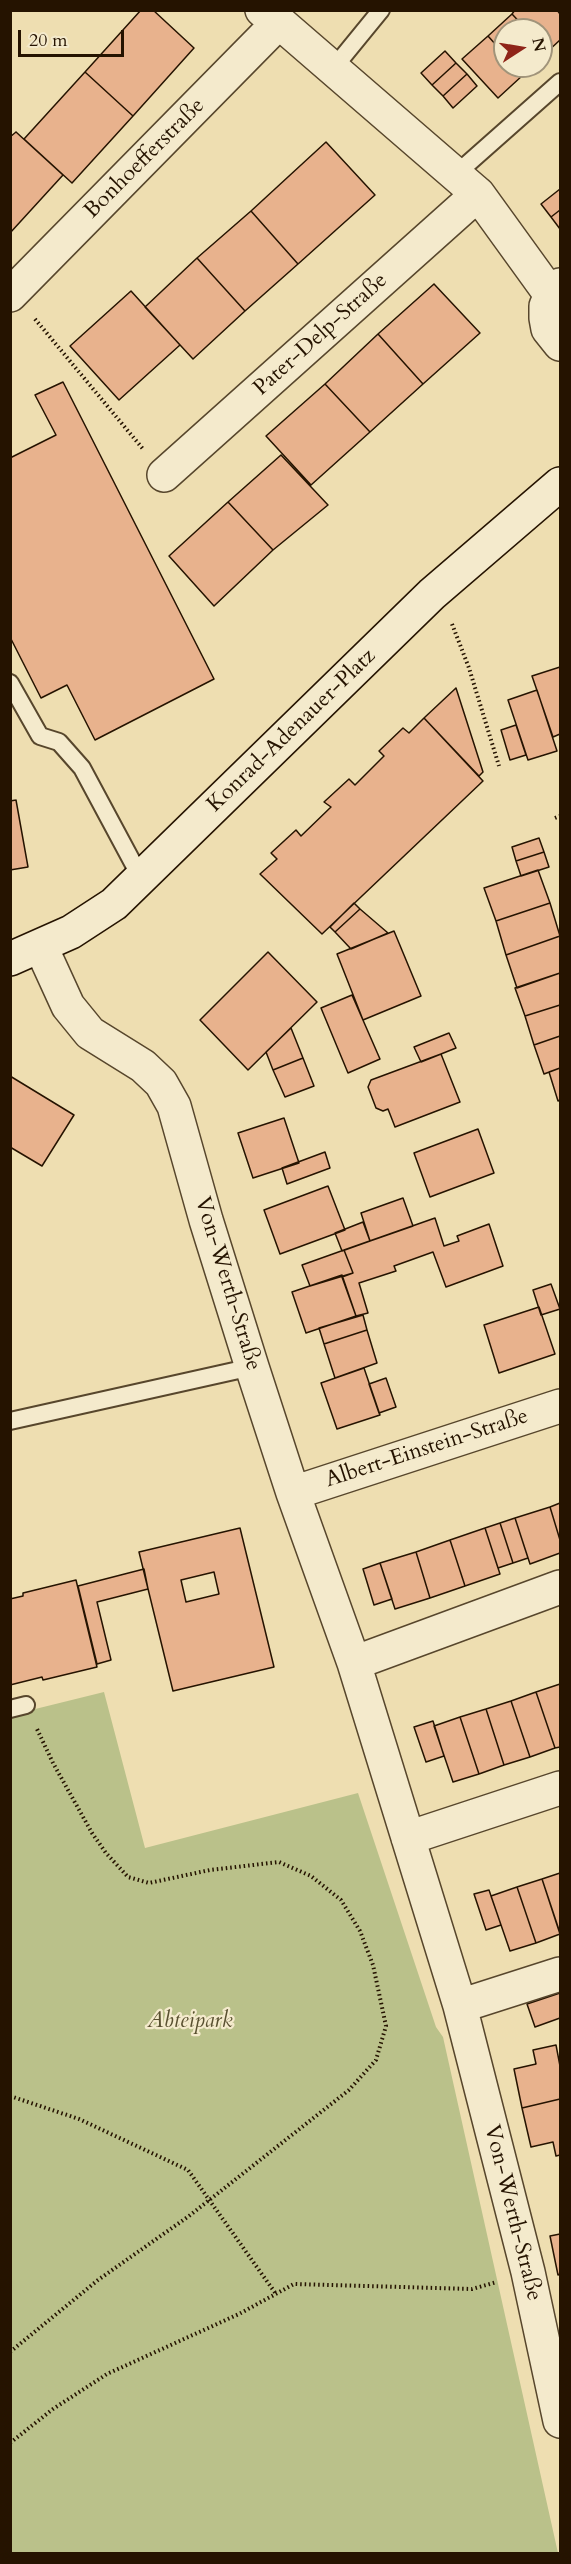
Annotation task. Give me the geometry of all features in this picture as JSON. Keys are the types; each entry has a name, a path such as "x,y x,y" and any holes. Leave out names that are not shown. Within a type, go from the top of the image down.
{"street":[{"path":"271,16 466,185 556,290 546,306 546,318 548,329 561,344"},
{"name":"Bonhoefferstraße","path":"12,294 271,16"},
{"name":"Pater-Delp-Straße","path":"164,476 466,185"},
{"name":"Konrad-Adenauer-Platz","path":"10,959 41,947 94,918 114,904 285,740 432,594 561,484"},
{"name":"Von-Werth-Straße","path":"41,947 68,1006 90,1033 143,1066 161,1083 174,1106 206,1220 252,1367 293,1493 354,1663 460,2006 528,2272 561,2421"},
{"name":"Albert-Einstein-Straße","path":"293,1493 561,1406"},
{"path":"354,1663 561,1587"},
{"path":"408,1838 561,1788"},
{"path":"460,2006 561,1974"}],"lane":[{"path":"332,70 381,10"},
{"path":"466,185 561,82"},
{"path":"10,683 40,736 59,741 82,768 141,878"},
{"path":"10,1421 252,1367"}],"path":[{"path":"12,294 164,476"},
{"path":"452,623 469,668 499,766"},
{"path":"555,818 561,816"},
{"path":"10,2352 99,2280 189,2216 349,2090 375,2060 386,2026 374,1965 360,1931 341,1899 311,1876 279,1862 210,1870 149,1883 128,1877 106,1853 92,1833 53,1763 18,1707"},
{"path":"10,2096 79,2119 188,2170 276,2294"},
{"path":"10,2443 53,2409 108,2374 239,2314 294,2284 472,2289 528,2272"}],"green space":[{"name":"Abteipark","path":"104,1692 145,1848 358,1793 436,2027 443,2037 558,2553 11,2554 11,1715"}],"building":[{"path":"141,10 153,10 194,48 133,116 85,72"},
{"path":"515,10 557,10 560,14 560,40 553,46 553,18 516,18 512,14"},
{"path":"493,31 493,42 488,36"},
{"path":"488,36 493,42 493,78 520,78 498,98 462,59"},
{"path":"445,51 456,63 432,85 421,73"},
{"path":"456,63 467,74 443,96 432,85"},
{"path":"85,72 133,116 72,183 24,139"},
{"path":"467,74 477,86 453,108 443,96"},
{"path":"16,132 63,175 10,233 10,137"},
{"path":"326,142 375,195 298,264 251,211"},
{"path":"560,189 560,210 551,217 541,204"},
{"path":"560,210 560,229 551,217"},
{"path":"251,211 298,264 245,311 197,258"},
{"path":"197,258 245,311 193,359 145,307"},
{"path":"434,284 480,333 423,384 378,334"},
{"path":"131,291 180,345 119,400 70,346"},
{"path":"378,334 423,384 370,432 325,384"},
{"path":"63,382 214,679 95,740 67,685 41,698 10,637 10,458 56,435 35,395"},
{"path":"325,384 370,432 311,485 266,436"},
{"path":"281,455 328,505 273,550 228,502"},
{"path":"228,502 273,550 214,606 169,556"},
{"path":"560,667 560,734 553,737 532,676"},
{"path":"456,688 483,772 479,776 424,718"},
{"path":"537,690 557,751 528,760 508,700"},
{"path":"424,718 483,781 322,934 260,874 277,859 271,853 296,830 301,836 331,807 324,802 349,779 355,785 384,756 379,751 403,728 409,733"},
{"path":"516,725 526,755 510,760 501,730"},
{"path":"16,800 28,867 10,870 10,801"},
{"path":"539,838 544,852 516,861 512,847"},
{"path":"544,852 549,867 521,876 516,861"},
{"path":"538,870 550,903 496,921 484,888"},
{"path":"354,903 360,909 335,932 330,927"},
{"path":"550,903 560,936 506,955 496,921"},
{"path":"360,909 388,933 351,949 335,932"},
{"path":"394,931 421,996 363,1020 337,954"},
{"path":"560,936 560,973 517,988 506,955"},
{"path":"268,952 317,1002 248,1070 200,1020"},
{"path":"560,973 560,1005 525,1016 515,988"},
{"path":"352,995 380,1059 348,1073 321,1008"},
{"path":"560,1005 560,1036 534,1045 525,1016"},
{"path":"291,1028 303,1058 273,1070 266,1052"},
{"path":"449,1033 456,1048 421,1062 414,1047"},
{"path":"560,1036 560,1068 544,1074 534,1045"},
{"path":"441,1054 460,1102 395,1127 388,1109 383,1111 376,1108 368,1087 371,1080"},
{"path":"303,1058 314,1086 285,1097 273,1070"},
{"path":"560,1068 560,1100 558,1101 549,1072"},
{"path":"10,1076 74,1115 42,1166 10,1147"},
{"path":"284,1118 299,1163 253,1178 238,1133"},
{"path":"478,1129 494,1173 430,1197 414,1153"},
{"path":"325,1152 330,1168 287,1184 282,1168"},
{"path":"328,1186 345,1230 280,1254 264,1210"},
{"path":"403,1198 413,1226 370,1241 361,1213"},
{"path":"435,1218 444,1246 459,1241 457,1236 489,1224 503,1266 446,1287 433,1252 394,1266 396,1271 359,1283 368,1313 356,1316 342,1277 353,1273 344,1250"},
{"path":"363,1222 370,1241 342,1251 335,1233"},
{"path":"344,1250 353,1273 310,1286 302,1265"},
{"path":"342,1275 356,1316 306,1333 292,1292"},
{"path":"551,1284 560,1309 541,1315 533,1290"},
{"path":"539,1307 555,1354 499,1373 484,1325"},
{"path":"363,1315 367,1330 324,1344 319,1328"},
{"path":"367,1330 377,1363 335,1378 324,1344"},
{"path":"364,1368 380,1415 337,1429 321,1383"},
{"path":"386,1378 396,1407 379,1413 369,1384"},
{"path":"560,1503 560,1540 550,1507"},
{"path":"550,1507 560,1540 560,1553 530,1564 515,1518"},
{"path":"515,1518 528,1558 513,1563 500,1523"},
{"path":"500,1523 513,1563 498,1568 485,1528"},
{"path":"240,1528 274,1667 173,1691 139,1552","holes":["214,1572 219,1594 186,1602 181,1580"]},
{"path":"485,1528 500,1574 465,1586 450,1540"},
{"path":"450,1540 465,1586 430,1598 416,1552"},
{"path":"416,1552 430,1598 395,1609 380,1563"},
{"path":"380,1563 392,1599 374,1605 363,1569"},
{"path":"144,1569 148,1589 97,1602 111,1660 97,1664 78,1586"},
{"path":"76,1580 97,1667 10,1685 10,1599 23,1596 23,1593"},
{"path":"560,1684 560,1747 555,1748 536,1692"},
{"path":"536,1692 555,1748 530,1757 511,1701"},
{"path":"511,1701 530,1757 504,1765 486,1709"},
{"path":"486,1709 504,1765 479,1774 460,1717"},
{"path":"460,1717 479,1774 453,1782 434,1726"},
{"path":"433,1721 444,1756 426,1762 414,1727"},
{"path":"560,1873 560,1933 542,1879"},
{"path":"542,1879 560,1934 536,1943 517,1887"},
{"path":"517,1887 536,1943 510,1951 491,1896"},
{"path":"489,1890 501,1925 486,1930 474,1894"},
{"path":"560,1993 560,2018 535,2027 527,2004"},
{"path":"556,2045 560,2066 560,2099 522,2108 514,2069 536,2064 533,2050"},
{"path":"560,2099 560,2155 556,2156 553,2142 531,2147 522,2108"},
{"path":"560,2234 560,2274 558,2275 550,2236"}]}
